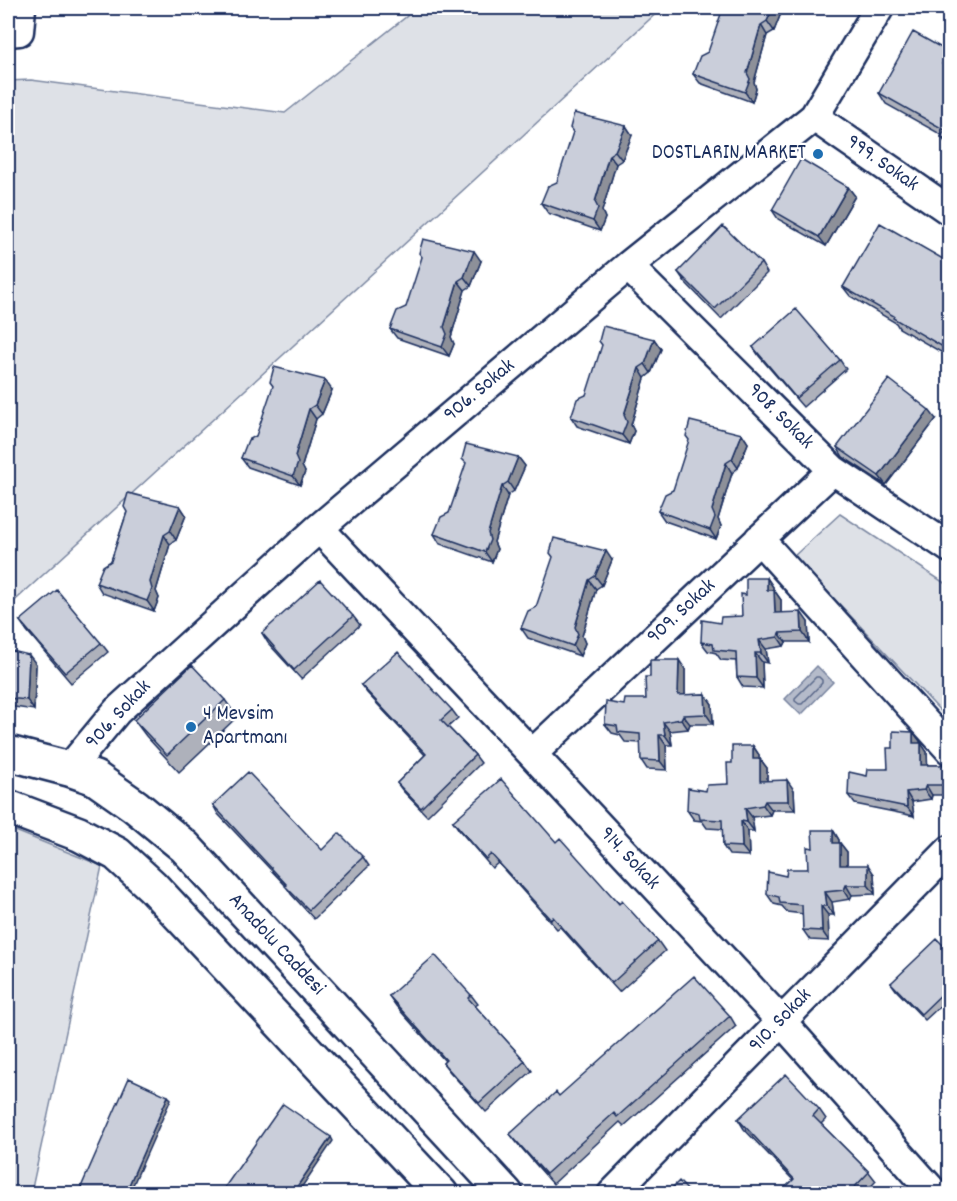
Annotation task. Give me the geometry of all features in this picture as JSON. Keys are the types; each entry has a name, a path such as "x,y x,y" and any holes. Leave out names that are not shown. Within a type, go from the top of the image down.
{"main road":[{"name":"Anadolu Caddesi","path":"8,753 95,778 135,806 185,847 506,1194"},
{"path":"8,807 79,834 117,854 152,886 441,1194"}],"street":[{"name":"906. Sokak","path":"69,769 117,711 319,528 628,266 814,117 879,8"},
{"name":"999. Sokak","path":"814,117 950,211"},
{"name":"908. Sokak","path":"628,266 833,470 950,548"},
{"name":"909. Sokak","path":"532,754 833,470"},
{"name":"914. Sokak","path":"319,528 781,1021 935,1194"},
{"path":"759,539 950,750"},
{"name":"910. Sokak","path":"612,1194 950,849"}],"shaded area":[{"path":"408,8 662,8 8,607 8,81 31,80 285,113 407,16"},
{"path":"840,514 949,586 949,720 794,556"},
{"path":"8,828 102,866 31,1193 8,1193"}],"water":[{"path":"817,666 833,682 801,715 785,699"}],"building":[{"path":"723,8 773,8 767,21 761,25 747,73 750,79 745,92 693,74 700,56 708,52"},
{"path":"913,32 949,52 942,64 950,68 950,142 941,137 945,130 879,93"},
{"path":"574,113 626,126 615,151 609,155 595,202 598,208 593,221 541,203 548,186 557,182 573,132 570,128"},
{"path":"801,159 848,187 819,237 772,210"},
{"path":"880,223 950,263 950,351 843,287"},
{"path":"723,226 761,263 715,309 678,272"},
{"path":"423,239 474,251 464,277 458,281 444,327 447,334 442,347 390,329 397,311 406,307 422,257 419,253"},
{"path":"796,309 840,360 796,398 753,347"},
{"path":"603,326 654,339 645,364 639,368 624,415 627,422 622,435 571,417 577,399 586,395 602,345 599,341"},
{"path":"274,367 325,380 315,405 309,409 295,456 298,463 293,476 241,458 248,440 256,436 273,386 270,382"},
{"path":"889,379 929,410 879,476 837,447"},
{"path":"690,421 742,434 732,459 726,463 712,510 715,517 710,530 658,511 665,494 673,490 689,440 686,436"},
{"path":"466,444 518,457 508,482 502,486 488,533 490,540 485,552 434,534 441,517 449,513 466,463 462,459"},
{"path":"128,493 180,506 170,531 164,535 150,582 152,589 147,601 96,583 103,566 111,561 127,512 124,507"},
{"path":"554,538 606,551 595,576 589,580 575,627 578,634 573,646 521,628 528,611 536,607 553,557 550,553"},
{"path":"746,578 767,578 767,590 774,590 775,613 801,612 802,632 779,633 778,637 759,640 761,653 755,653 756,678 737,677 736,652 714,650 713,644 701,642 702,620 720,623 721,617 742,616 741,594 746,595"},
{"path":"320,580 353,616 294,670 262,633"},
{"path":"57,590 101,643 65,673 20,621"},
{"path":"8,650 29,655 27,700 8,698"},
{"path":"398,652 452,710 441,720 475,755 421,808 397,783 426,754 361,685"},
{"path":"650,660 679,660 678,695 705,694 706,714 683,715 681,719 663,722 665,735 659,735 660,761 641,760 640,734 618,732 617,726 605,724 606,702 624,705 625,699 646,699 645,677 650,677"},
{"path":"192,665 225,700 167,755 134,720"},
{"path":"893,731 913,732 913,743 921,743 921,765 948,765 949,785 926,785 924,790 906,792 907,807 848,795 849,772 867,776 868,769 888,769 887,748 893,748"},
{"path":"732,746 753,746 753,759 760,759 760,781 787,780 788,801 765,801 763,805 745,808 747,822 741,821 742,847 723,846 722,820 700,819 699,813 687,810 688,788 706,791 707,785 728,784 727,763 732,763"},
{"path":"248,772 322,850 339,833 363,857 309,910 213,805"},
{"path":"501,779 556,842 560,838 619,904 622,901 658,941 612,983 553,917 551,920 491,854 486,859 453,821"},
{"path":"812,830 833,830 833,843 840,843 840,865 868,865 868,885 846,885 844,890 825,892 827,906 821,906 822,931 803,930 802,905 780,903 779,897 767,894 768,872 786,876 787,869 808,869 807,847 813,848"},
{"path":"937,939 950,952 950,986 921,1014 891,983"},
{"path":"435,955 471,995 468,998 525,1061 479,1103 443,1063 446,1060 389,996"},
{"path":"694,976 730,1016 617,1117 614,1113 546,1174 510,1134 556,1092 559,1096"},
{"path":"786,1074 819,1109 813,1116 869,1172 848,1194 786,1194 783,1190 794,1179 738,1119"},
{"path":"129,1078 168,1096 125,1194 78,1194"},
{"path":"283,1104 331,1137 292,1194 220,1194"},
{"path":"679,1181 691,1194 666,1194"}],"place":[{"name":"DOSTLARIN MARKET","path":"818,154"},
{"name":"4 Mevsim Apartmanı","path":"191,727"}]}
